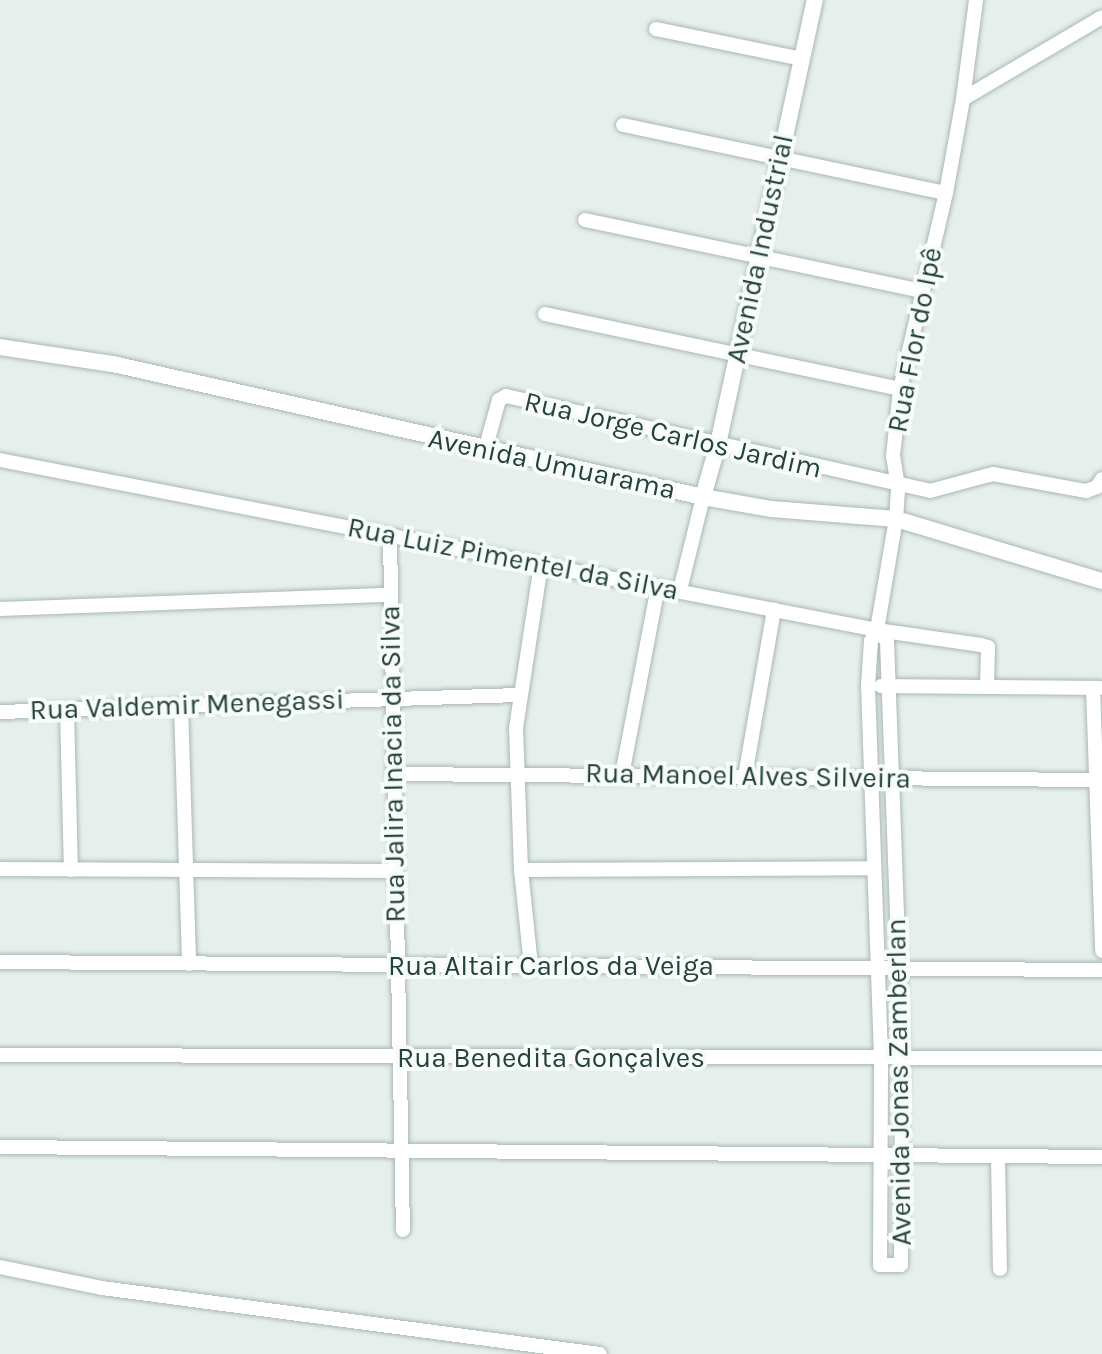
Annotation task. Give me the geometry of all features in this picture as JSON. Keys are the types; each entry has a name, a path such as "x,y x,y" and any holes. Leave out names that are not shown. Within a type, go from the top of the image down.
{"street":[{"name":"Avenida Industrial","path":"703,497 718,444 815,0"},
{"name":"Rua Flor do Ipê","path":"877,630 896,519 898,487 893,456 900,389 946,193 976,0"},
{"path":"963,99 1102,17"},
{"path":"656,29 802,59"},
{"path":"623,125 946,193"},
{"path":"585,220 923,291"},
{"path":"545,314 900,389"},
{"name":"Avenida Umuarama","path":"0,347 113,364 703,497 772,509 896,519 1102,581"},
{"name":"Rua Jorge Carlos Jardim","path":"485,450 499,400 506,396 898,487 930,491 993,474 1086,491 1097,487 1102,479"},
{"name":"Rua Luiz Pimentel da Silva","path":"0,460 877,630 988,647 987,687"},
{"path":"680,590 703,497"},
{"name":"Rua Jalira Inacia da Silva","path":"390,537 403,1230"},
{"path":"531,966 521,870 516,774 518,695 541,564"},
{"path":"622,775 658,586"},
{"path":"0,609 389,595"},
{"path":"745,776 774,609"},
{"name":"Avenida Jonas Zamberlan","path":"877,630 887,641 889,686 902,1057 901,1265 880,1265 881,1058 868,686 871,641 877,630"},
{"path":"868,686 1098,688 1102,951"},
{"name":"Rua Valdemir Menegassi","path":"0,712 518,695"},
{"path":"181,706 189,964"},
{"path":"67,710 71,870"},
{"name":"Rua Manoel Alves Silveira","path":"394,774 1099,780"},
{"path":"521,870 873,868"},
{"path":"0,869 395,871"},
{"name":"Rua Altair Carlos da Veiga","path":"0,962 1102,970"},
{"name":"Rua Benedita Gonçalves","path":"0,1055 1102,1058"},
{"path":"0,1147 902,1152 998,1157 1102,1157"},
{"path":"998,1157 1000,1269"},
{"path":"0,1267 102,1288 600,1354"}]}
